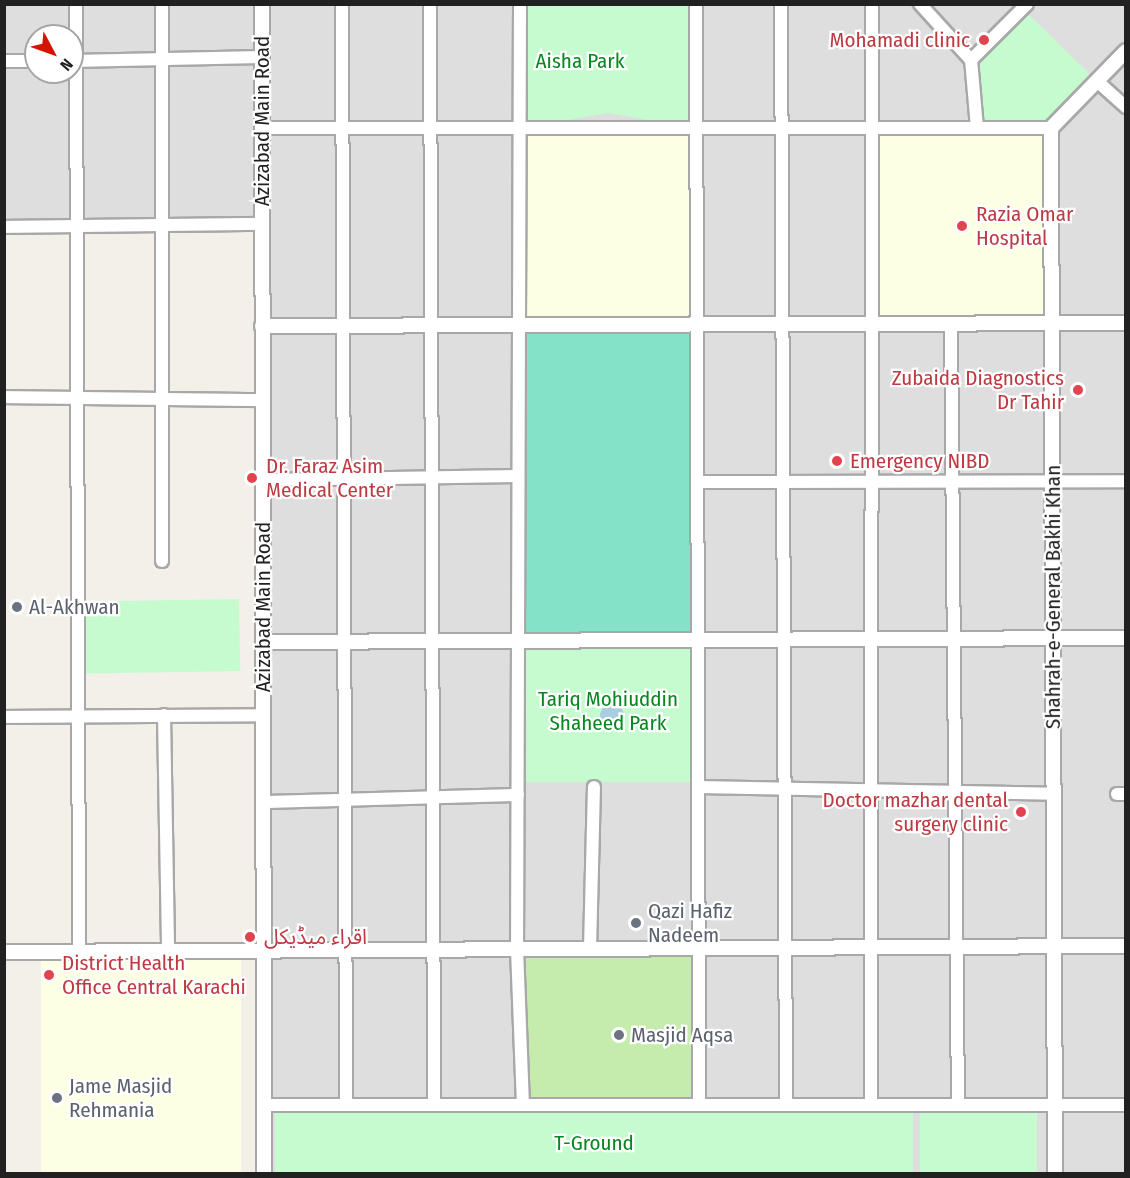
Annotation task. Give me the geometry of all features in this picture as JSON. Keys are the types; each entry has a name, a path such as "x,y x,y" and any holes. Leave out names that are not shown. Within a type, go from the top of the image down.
{"street":[{"path":"75,24 76,4"},
{"path":"162,4 162,561"},
{"name":"Azizabad Main Road","path":"262,4 264,1173"},
{"path":"342,4 346,1105"},
{"path":"430,4 433,130 430,326 434,1105"},
{"path":"520,4 517,949 523,1105"},
{"path":"696,4 699,1105"},
{"path":"781,4 786,1105"},
{"path":"871,1105 872,4"},
{"path":"920,4 971,60 977,128"},
{"path":"971,60 1028,4"},
{"path":"262,128 433,130 1051,128 1125,51"},
{"path":"84,62 262,57"},
{"path":"4,61 24,61"},
{"path":"1097,81 1125,107"},
{"path":"74,84 79,952"},
{"name":"Shahrah-e-General Bakhi Khan","path":"1051,128 1055,1173"},
{"path":"4,227 262,224"},
{"path":"262,326 1125,323"},
{"path":"951,324 958,1105"},
{"path":"4,397 262,400"},
{"path":"263,480 518,476"},
{"path":"697,482 1125,481"},
{"path":"263,642 1125,638"},
{"path":"165,715 168,951"},
{"path":"4,717 263,715"},
{"path":"590,949 594,786"},
{"path":"698,787 1054,794"},
{"path":"264,802 518,795"},
{"path":"4,952 1125,946"},
{"path":"264,1105 1125,1105"}],"shaded area":[{"path":"5,5 1125,5 1125,1173 263,1173 256,230 5,227"},
{"path":"520,128 696,128 696,326 520,326"},
{"name":"Razia Omar Hospital","path":"872,128 1051,128 1051,324 872,324"},
{"path":"41,959 241,959 241,1173 41,1173"}],"green space":[{"name":"Aisha Park","path":"520,5 696,5 696,128 608,113 520,128"},
{"path":"1023,9 1097,81 1051,128 977,128 971,60"},
{"path":"518,325 697,325 697,640 518,640"},
{"path":"239,599 240,671 78,674 77,602"},
{"name":"Tariq Mohiuddin Shaheed Park","path":"518,640 697,640 697,782 518,782"},
{"path":"517,948 698,948 698,1105 517,1105"},
{"path":"920,1110 1037,1110 1037,1173 920,1173"},
{"name":"T-Ground","path":"275,1112 913,1112 913,1173 275,1173"}],"water":[{"path":"612,704 621,707 624,716 621,725 612,728 603,725 600,716 603,707"}],"place":[{"name":"Mohamadi clinic","path":"984,40"},
{"name":"Razia Omar Hospital","path":"962,226"},
{"name":"Zubaida Diagnostics Dr Tahir","path":"1078,390"},
{"name":"Emergency NIBD","path":"837,461"},
{"name":"Dr. Faraz Asim Medical Center","path":"252,478"},
{"name":"Al-Akhwan","path":"17,607"},
{"name":"Doctor mazhar dental surgery clinic","path":"1021,812"},
{"name":"Qazi Hafiz Nadeem","path":"636,923"},
{"name":"اقراء میڈیکل","path":"250,937"},
{"name":"District Health Office Central Karachi","path":"49,975"},
{"name":"Masjid Aqsa","path":"619,1035"},
{"name":"Jame Masjid Rehmania","path":"57,1098"}]}
